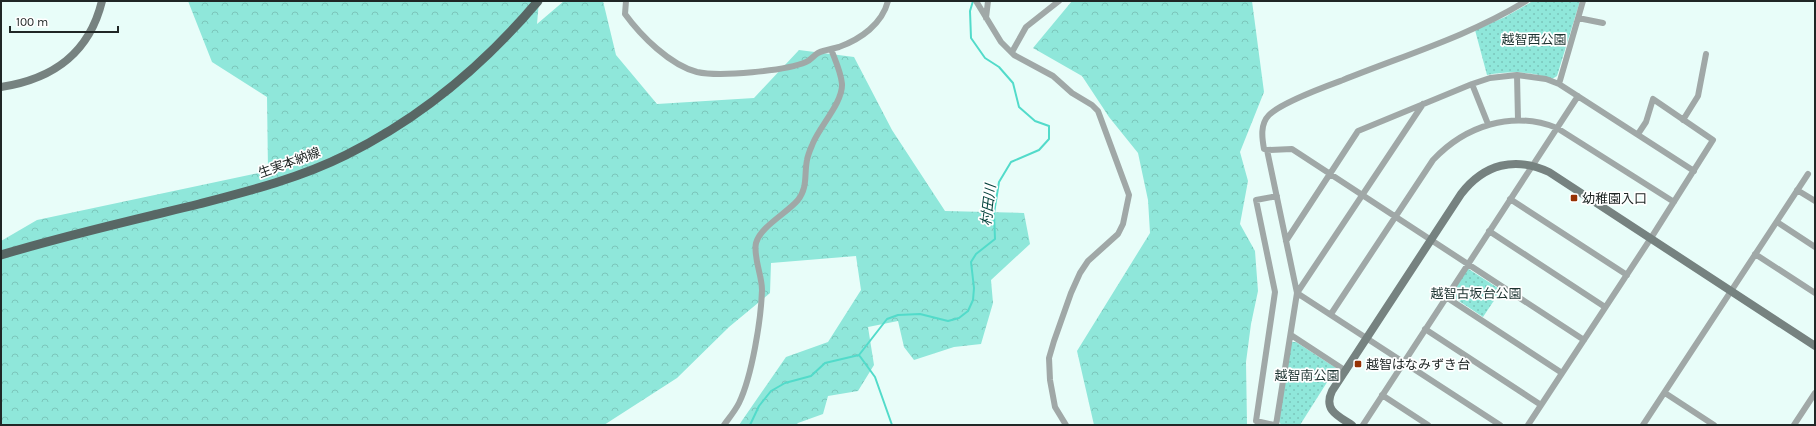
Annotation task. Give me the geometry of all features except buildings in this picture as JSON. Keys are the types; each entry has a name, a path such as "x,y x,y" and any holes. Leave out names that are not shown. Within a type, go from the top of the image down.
{"main road":[{"name":"生実本納線","path":"1,255 236,194 311,170 346,155 396,127 457,84 500,43 538,1"}],"street":[{"path":"1,87 36,79 52,72 67,61 80,48 89,35 98,17 102,1"},
{"path":"626,1 625,14 650,44 675,61 696,72 713,74 731,74 790,67 807,62 819,52 850,43 870,30 886,8 888,1"},
{"path":"976,1 1001,42 1012,52 1053,76 1072,93 1092,105 1098,111 1129,195 1123,224 1118,234 1088,261 1080,273 1071,292 1049,358 1050,380 1055,407 1066,425"},
{"path":"985,16 988,1"},
{"path":"1012,52 1026,27 1059,1"},
{"path":"1277,196 1256,200 1275,292 1256,421 1275,425 1297,293 1277,196 1267,150 1264,149 1262,134 1265,121 1269,114 1302,96 1328,85 1471,30 1498,18 1526,1"},
{"path":"1559,84 1584,1"},
{"path":"1578,18 1603,23"},
{"path":"724,425 739,404 746,385 754,349 762,290 756,254 756,243 760,233 797,201 806,187 809,154 820,129 841,94 842,84 831,49"},
{"path":"1683,120 1698,96 1706,54"},
{"path":"1516,75 1518,120"},
{"path":"1286,241 1358,131 1490,78 1516,75 1531,76 1559,84 1694,171"},
{"path":"1472,84 1488,124"},
{"path":"1362,425 1578,96"},
{"path":"1528,425 1627,275 1713,140 1653,100 1646,122 1638,134"},
{"path":"1297,293 1423,104"},
{"path":"1331,314 1433,160 1442,151 1466,133 1488,124 1518,120 1548,124 1557,128 1674,202"},
{"path":"1267,150 1292,149 1584,340"},
{"path":"1352,425 1334,413 1330,408 1329,402 1332,391 1461,194 1476,178 1491,169 1504,164 1518,163 1533,165 1549,172 1815,346"},
{"path":"1643,425 1808,174"},
{"path":"1797,190 1815,201"},
{"path":"1510,199 1627,275"},
{"path":"1777,222 1815,247"},
{"path":"1489,232 1605,307"},
{"path":"1755,254 1815,294"},
{"path":"1297,293 1367,337 1500,425"},
{"path":"1446,297 1562,373"},
{"path":"1425,329 1541,405"},
{"path":"1291,335 1346,370"},
{"path":"1665,392 1714,425"},
{"path":"1382,395 1428,425"},
{"path":"1794,425 1814,396"}],"green space":[{"path":"188,1 539,1 537,24 564,1 603,1 616,55 657,104 754,98 799,50 854,57 892,130 945,211 1024,213 1030,244 991,280 993,303 981,344 954,347 914,360 904,347 898,321 868,327 874,365 858,391 828,396 823,414 796,425 739,425 786,357 828,342 861,290 856,256 771,263 770,293 729,327 677,378 604,425 1,425 1,241 37,220 268,171 267,97 212,62"},
{"path":"1072,1 1252,1 1264,92 1240,152 1248,181 1240,224 1255,251 1258,291 1251,324 1246,362 1247,425 1094,425 1077,351 1150,233 1148,200 1138,153 1109,117 1082,76 1033,48"},
{"name":"越智西公園","path":"1533,1 1580,1 1557,76 1552,79 1535,74 1520,72 1487,75 1475,30 1505,17"},
{"name":"越智古坂台公園","path":"1467,268 1501,290 1483,317 1450,295"},
{"name":"越智南公園","path":"1291,342 1296,342 1336,368 1300,425 1281,425 1279,421"}],"waterway":[{"name":"村田川","path":"750,425 759,406 771,391 785,383 811,376 825,363 859,355 887,319 898,315 920,314 948,321 959,318 968,311 973,300 974,288 971,262 976,254 995,239 994,213 999,182 1011,162 1039,150 1049,139 1049,126 1035,121 1019,107 1013,83 999,67 985,58 971,38 970,11 973,1"},
{"path":"859,355 875,377 892,425"}],"place":[{"name":"幼稚園入口","path":"1574,198"},
{"name":"越智はなみずき台","path":"1358,364"}]}
